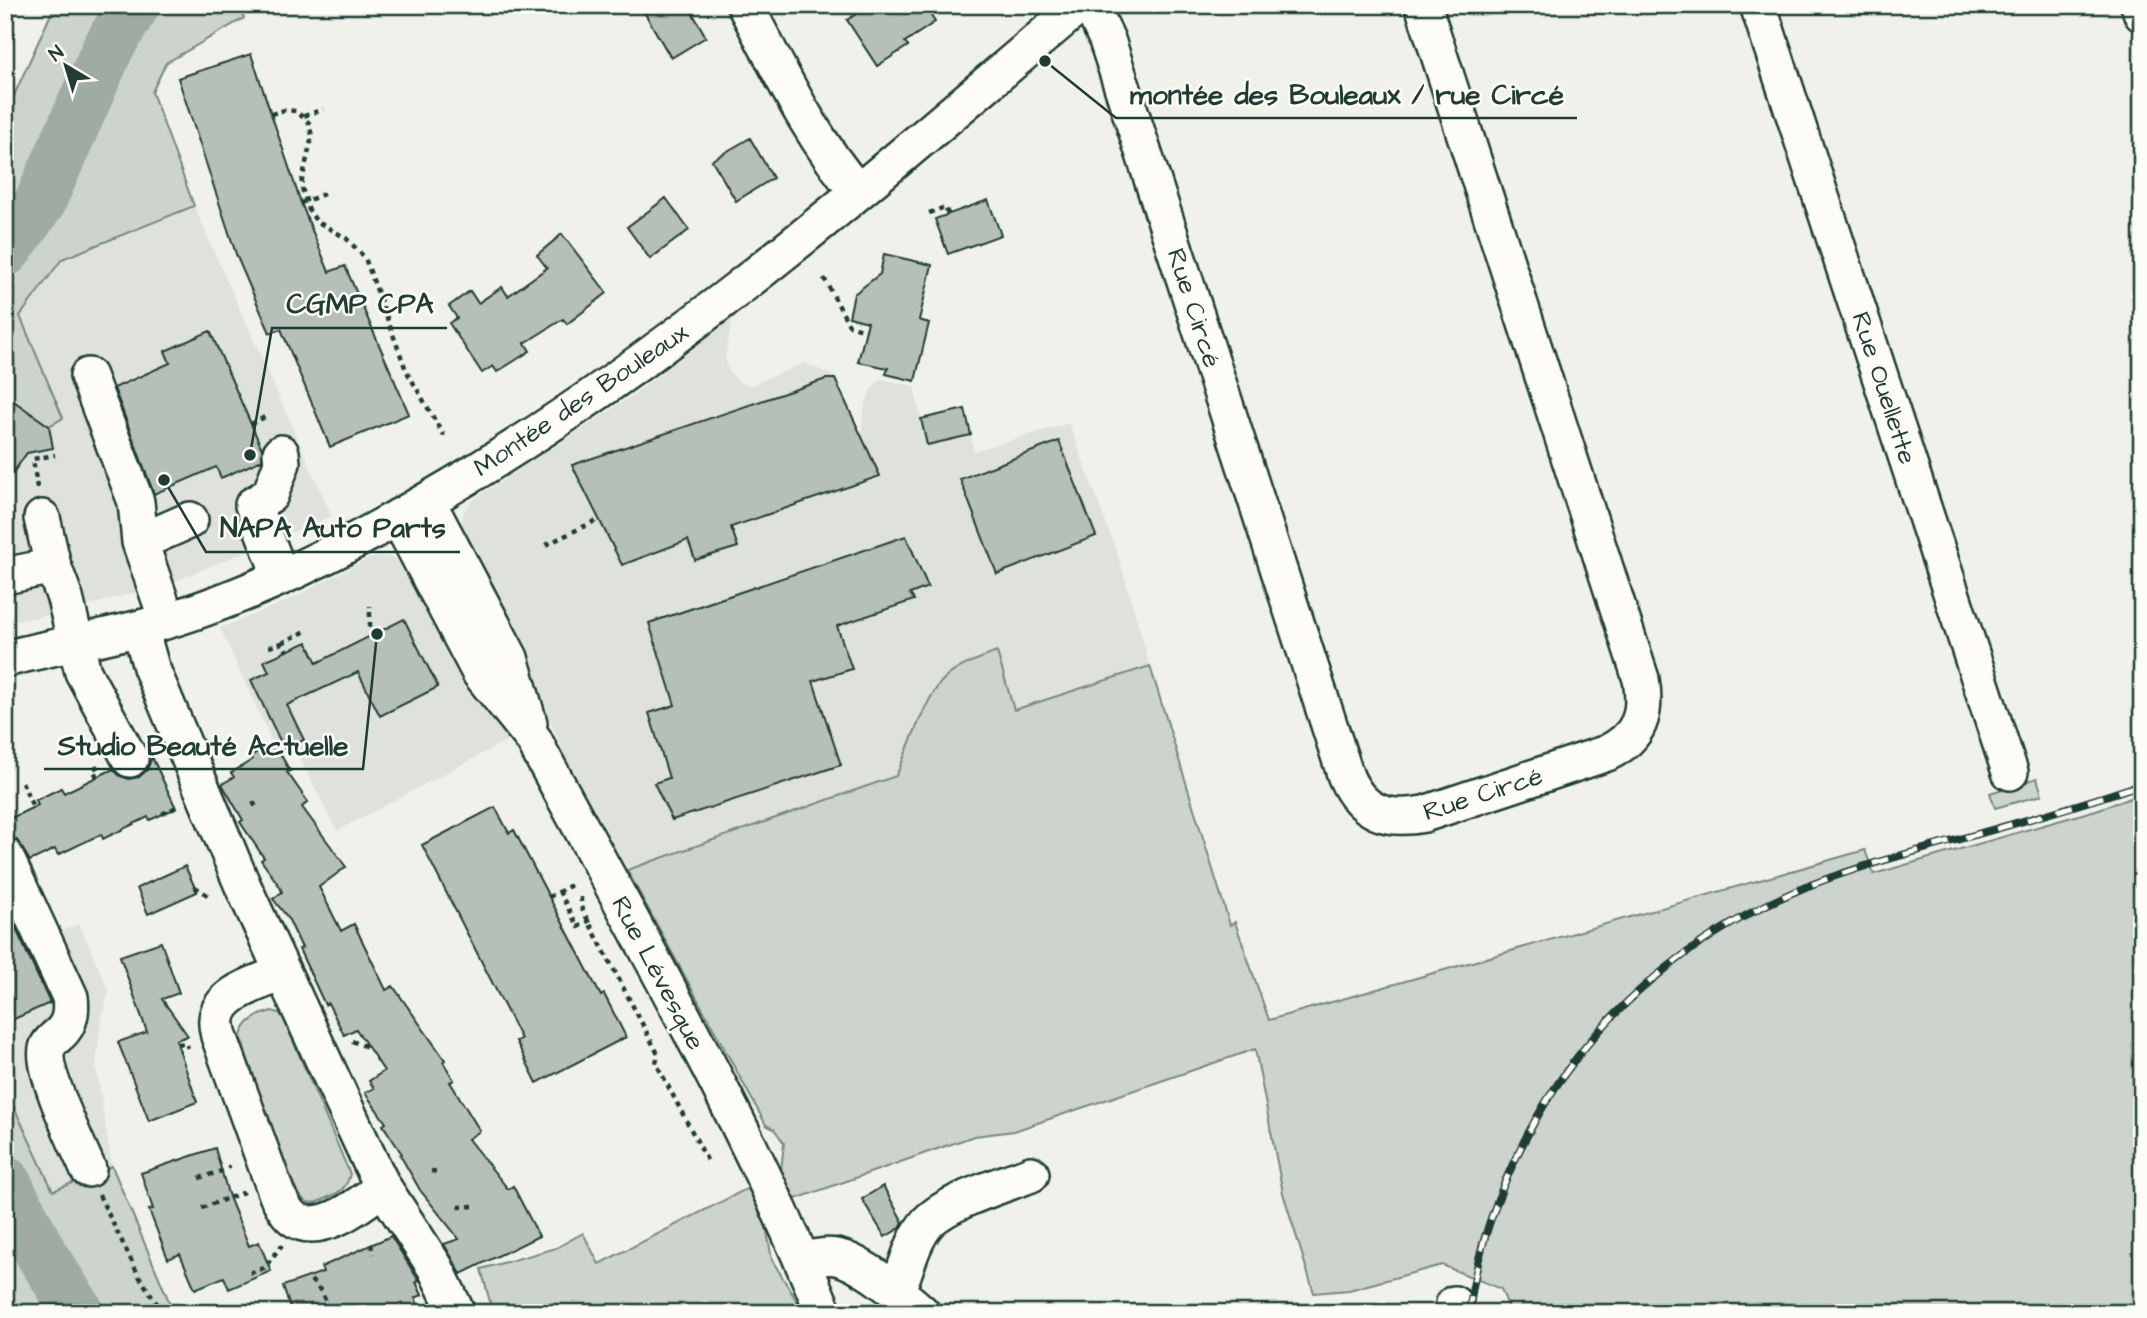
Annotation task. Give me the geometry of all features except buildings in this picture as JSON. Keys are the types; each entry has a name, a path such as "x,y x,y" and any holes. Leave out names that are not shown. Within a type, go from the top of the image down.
{"street":[{"path":"745,5 814,131 842,175 858,192"},
{"name":"Montée des Bouleaux","path":"5,659 153,624 223,601 281,577 412,509 538,433 659,350 858,192 1080,5"},
{"name":"Rue Circé","path":"1091,5 1111,53 1346,777 1352,790 1375,812 1390,817 1424,814 1608,753 1631,736 1644,709 1641,679 1423,5"},
{"name":"Rue Ouellette","path":"1758,5 2010,772"},
{"path":"2139,5 2142,13"},
{"path":"88,376 136,502 153,624 151,667 281,973 383,1187 431,1259 457,1313"},
{"path":"281,453 282,463 270,495 253,505 281,577"},
{"name":"Rue Lévesque","path":"412,509 510,658 534,740 592,874 621,904 748,1141 824,1313"},
{"path":"42,518 83,672 131,759"},
{"path":"140,542 190,520"},
{"path":"5,576 53,566"},
{"path":"5,856 70,997 69,1021 62,1032 47,1045 46,1053 50,1077 92,1178"},
{"path":"281,973 233,995 221,1006 217,1020 219,1036 272,1181 286,1211 295,1220 310,1224 323,1223 346,1213 383,1187"},
{"path":"803,1261 835,1256 846,1260 910,1302 919,1238 928,1222 947,1207 1031,1174"}],"path":[{"path":"304,116 323,109"},
{"path":"271,114 285,110 296,111 304,116 312,136 301,185 303,202 316,221 346,238 365,258 406,370 444,436"},
{"path":"303,202 324,194"},
{"path":"929,213 946,208 948,214"},
{"path":"824,278 849,325 866,330"},
{"path":"251,424 265,417"},
{"path":"38,451 40,458"},
{"path":"33,459 55,455"},
{"path":"546,545 599,519"},
{"path":"370,606 370,627"},
{"path":"269,647 308,630"},
{"path":"282,643 287,651"},
{"path":"22,782 33,807"},
{"path":"253,802 258,810"},
{"path":"549,897 592,874"},
{"path":"592,874 581,907 658,1054 656,1063 708,1162"},
{"path":"195,887 209,896"},
{"path":"559,891 578,927 621,904"},
{"path":"352,1041 370,1048"},
{"path":"199,1178 230,1166"},
{"path":"431,1171 441,1172"},
{"path":"92,1178 139,1276 163,1313"},
{"path":"202,1208 272,1181"},
{"path":"458,1208 474,1206"},
{"path":"250,1273 264,1268 300,1221"},
{"path":"371,1244 373,1254"},
{"path":"311,1280 321,1291 329,1309 319,1313"}],"shaded area":[{"path":"55,5 238,5 244,18 166,63 152,92 194,206 62,259 20,316 63,418 49,426 5,395 5,115"},
{"path":"194,206 332,516 170,583 62,613 5,622 5,395 63,418 19,316 62,259"},
{"path":"733,318 725,357 728,370 739,382 751,385 805,363 834,376 861,434 869,393 880,379 914,386 927,445 971,435 974,451 1069,423 1120,561 1150,666 1013,710 997,652 967,663 943,680 927,706 896,776 627,870 564,753 518,646 462,538 461,524 464,511 474,499 630,397"},
{"path":"379,556 408,564 508,740 337,831 294,748 284,753 274,746 220,628 285,602 367,559"},
{"path":"997,652 1014,710 1150,666 1230,925 1235,922 1269,1020 1865,850 1874,874 2096,810 2142,794 2142,1313 1511,1313 1501,1289 1442,1265 1349,1290 1314,1293 1283,1193 1255,1049 1014,1131 974,1136 793,1200 781,1171 784,1143 774,1129 766,1125 627,870 896,776 937,687 956,670"},
{"path":"2037,778 2042,795 1995,808 1990,793"},
{"path":"5,842 49,936 79,924 109,991 101,1021 96,1066 112,1166 53,1192 5,1088"},
{"path":"272,1011 283,1017 350,1174 340,1191 316,1202 304,1200 288,1172 241,1036 252,1019"},
{"path":"5,1088 53,1191 112,1166 174,1313 16,1313 5,1288"},
{"path":"750,1187 764,1214 772,1260 804,1313 493,1313 481,1269 556,1248 583,1233 599,1264"}],"waterway":[{"path":"5,251 40,202 109,46 134,5"},
{"path":"5,1182 43,1257 79,1313"}],"railway":[{"path":"1469,1313 1478,1262 1493,1213 1502,1188 1536,1119 1560,1080 1588,1044 1619,1010 1652,980 1726,927 1808,886 1878,862 2142,784"}],"place":[{"name":"montée des Bouleaux / rue Circé","path":"1045,61"},
{"name":"CGMP CPA","path":"250,455"},
{"name":"NAPA Auto Parts","path":"164,480"},
{"name":"Studio Beauté Actuelle","path":"377,634"}]}
